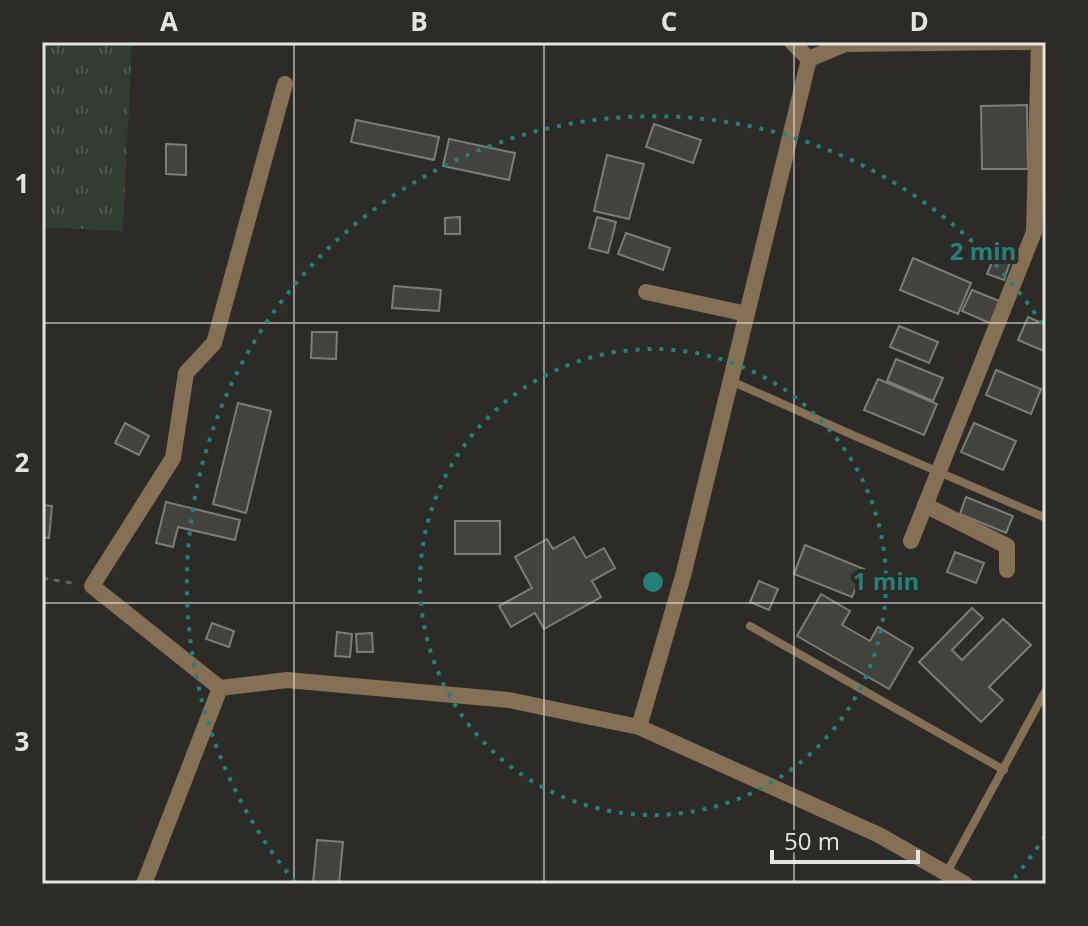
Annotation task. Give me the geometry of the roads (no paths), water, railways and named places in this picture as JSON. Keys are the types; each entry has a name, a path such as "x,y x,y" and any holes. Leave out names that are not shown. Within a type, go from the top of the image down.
{"street":[{"path":"792,42 809,59"},
{"path":"809,59 845,44 1028,42"},
{"path":"911,541 1034,232 1039,42"},
{"path":"639,727 683,576 809,59"},
{"path":"285,84 214,343 186,373 173,458 92,586 220,688 287,680 509,700 639,727 879,835 965,884"},
{"path":"646,292 747,314"},
{"path":"925,505 1007,546 1007,570"},
{"path":"144,884 220,688"}],"lane":[{"path":"731,381 1046,518"},
{"path":"750,626 1004,770"},
{"path":"946,874 1046,690"}]}
